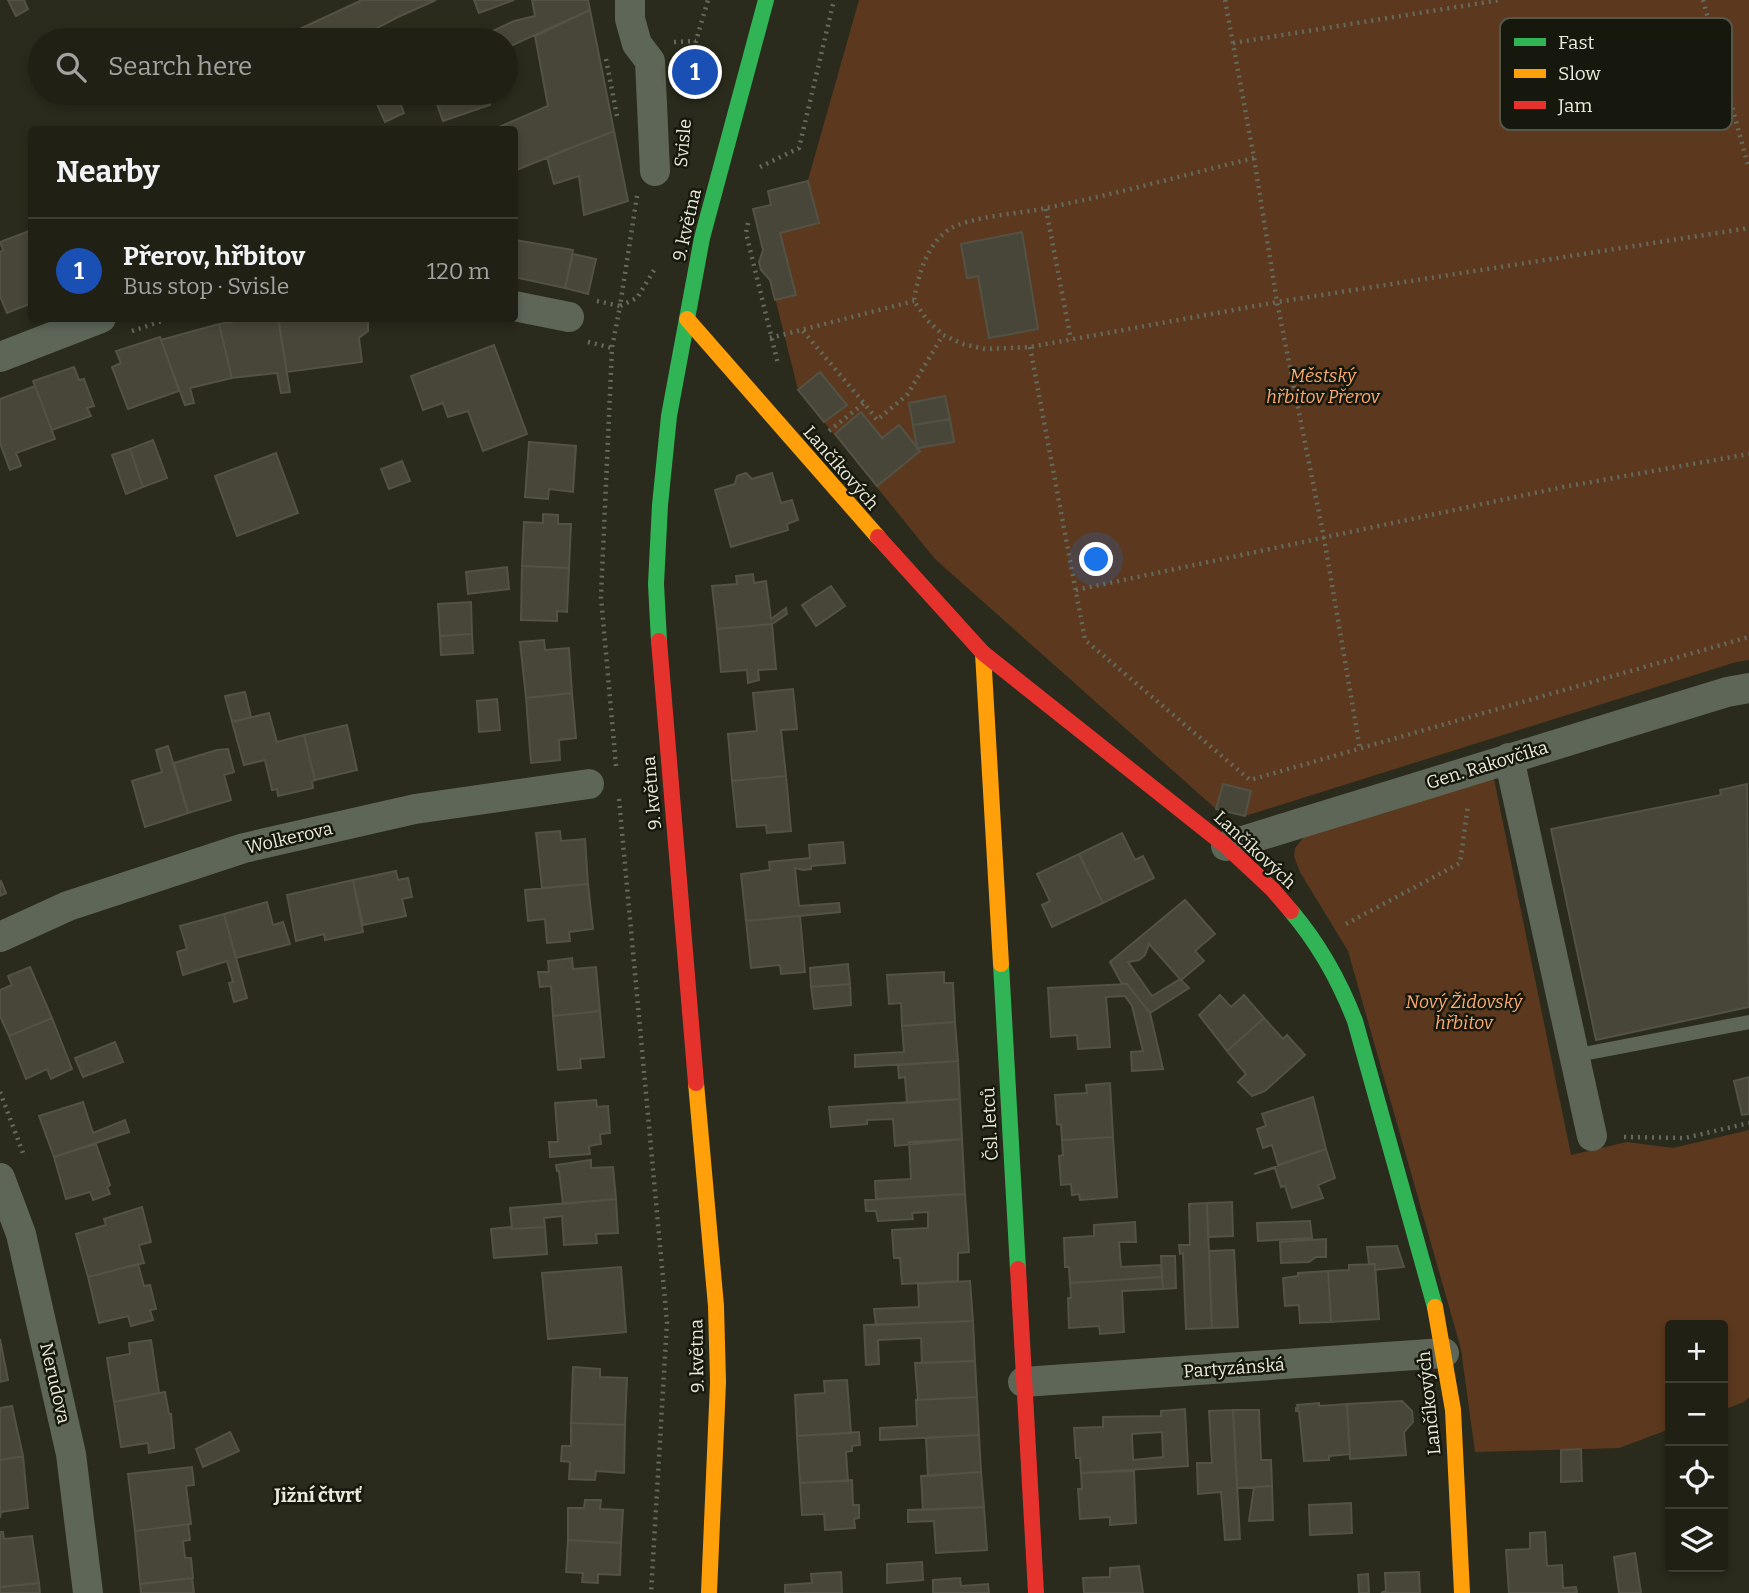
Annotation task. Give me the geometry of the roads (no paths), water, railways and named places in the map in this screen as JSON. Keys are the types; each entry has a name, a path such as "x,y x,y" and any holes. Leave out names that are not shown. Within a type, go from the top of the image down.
{"street":[{"name":"Svisle","path":"630,0 630,19 637,44 650,61 655,171"},
{"name":"9. května","path":"709,1593 718,1382 716,1306 660,667 656,584 660,505 670,416 702,238 766,0"},
{"path":"518,307 569,317"},
{"name":"Lančíkových","path":"687,319 818,471 984,653 1226,846 1266,882 1294,914 1325,959 1346,997 1355,1021 1433,1295 1453,1410 1462,1593"},
{"path":"0,356 90,322"},
{"name":"Čsl. letců","path":"984,653 1036,1593"},
{"name":"Gen. Rakovčíka","path":"1226,846 1727,692 1749,688"},
{"path":"1509,758 1592,1136"},
{"name":"Wolkerova","path":"0,937 68,906 244,848 415,809 589,783"},
{"name":"Nerudova","path":"0,1178 21,1234 71,1454 88,1593"},
{"name":"Partyzánská","path":"1023,1381 1444,1353"}],"lane":[{"path":"1573,1056 1749,1023"}],"place":[{"name":"Přerov, hřbitov","path":"695,72"}],"district":[{"name":"Jižní čtvrť","path":"318,1495"}],"park label":[{"name":"Městský hřbitov Přerov","path":"1323,386"},
{"name":"Nový Židovský hřbitov","path":"1464,1012"}]}
